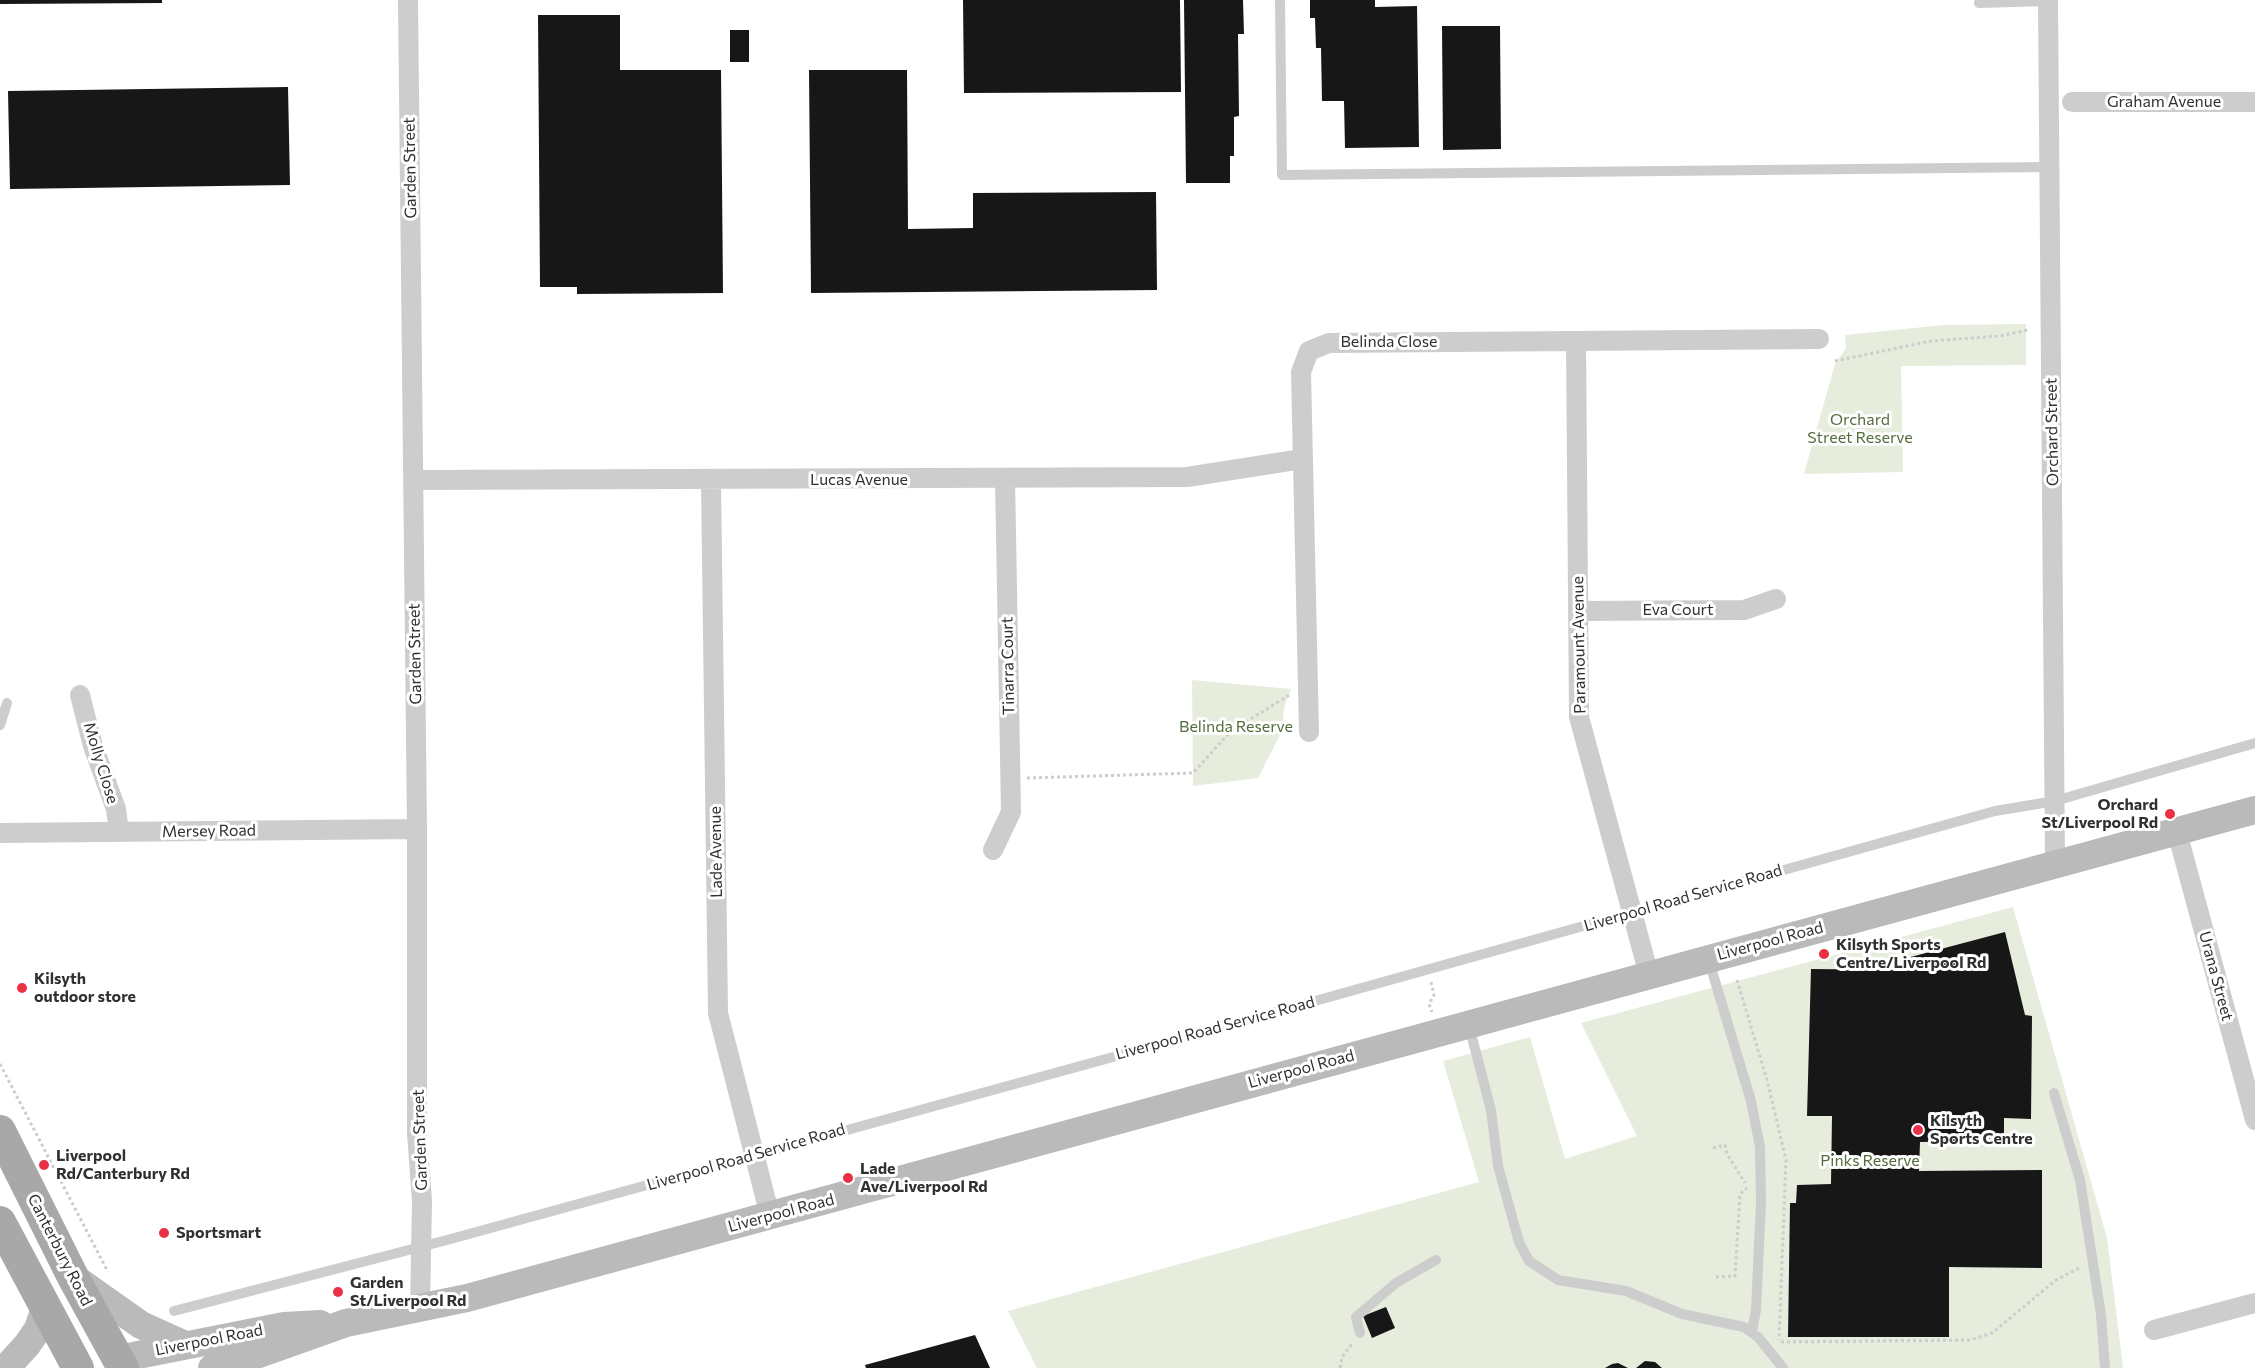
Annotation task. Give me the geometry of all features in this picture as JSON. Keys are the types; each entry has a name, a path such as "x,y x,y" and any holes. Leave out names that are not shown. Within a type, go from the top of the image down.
{"main road":[{"name":"Liverpool Road","path":"76,1368 121,1364 183,1344 284,1326 346,1323 420,1309 770,1216 1468,1023 2255,810"},
{"name":"Canterbury Road","path":"0,1131 73,1277 121,1364"},
{"path":"0,1222 76,1368"},
{"path":"73,1277 141,1325 183,1344"},
{"path":"6,1368 33,1337 45,1308"},
{"name":"Liverpool Road","path":"218,1367 346,1323"}],"street":[{"name":"Garden Street","path":"408,0 417,829 417,1134 422,1200 420,1309"},
{"name":"Orchard Street","path":"2048,0 2055,863"},
{"name":"Graham Avenue","path":"2072,102 2255,102"},
{"name":"Belinda Close","path":"1309,732 1301,372 1309,351 1318,345 1329,343 1819,339"},
{"name":"Paramount Avenue","path":"1576,341 1581,726 1649,975"},
{"name":"Lucas Avenue","path":"414,480 711,481 1187,477 1302,459"},
{"name":"Tinarra Court","path":"993,850 1011,812 1005,479"},
{"name":"Lade Avenue","path":"711,481 718,1013 770,1216"},
{"name":"Eva Court","path":"1578,611 1744,610 1776,599"},
{"name":"Molly Close","path":"80,695 93,746 116,809 119,832"},
{"name":"Mersey Road","path":"0,833 417,829"},
{"name":"Urana Street","path":"2177,832 2255,1120"},
{"path":"2154,1330 2255,1303"}],"lane":[{"path":"1280,0 1282,175 2049,167"},
{"path":"1980,3 2048,0"},
{"path":"0,725 7,703"},
{"name":"Liverpool Road Service Road","path":"174,1311 421,1247 1428,970 1995,811 2055,801 2255,743"},
{"path":"1708,958 1750,1101 1760,1147 1761,1187 1756,1310 1752,1331"},
{"path":"1468,1023 1491,1110 1498,1166 1519,1242 1529,1261 1557,1280 1626,1291 1682,1314 1744,1327 1752,1331 1783,1368"},
{"path":"2054,1093 2080,1180 2093,1262 2105,1368"},
{"path":"1360,1333 1356,1317 1396,1283 1436,1260"}],"path":[{"path":"1836,361 1931,341 2000,336 2028,330"},
{"path":"1010,778 1193,773 1232,731 1291,694"},
{"path":"1428,970 1434,995 1429,1004 1432,1014"},
{"path":"0,1064 110,1274"},
{"path":"1713,1149 1725,1145 1726,1154 1748,1187"},
{"path":"1716,1276 1735,1276 1740,1194 1748,1187 1761,1187"},
{"path":"1779,1342 1970,1340 1992,1333 2056,1280 2093,1262"},
{"path":"1340,1368 1342,1357 1360,1333"}],"green space":[{"name":"Orchard Street Reserve","path":"2026,324 2026,365 1901,366 1903,472 1804,474 1835,364 1846,348 1845,335 1944,325"},
{"name":"Belinda Reserve","path":"1192,680 1291,689 1284,708 1282,731 1258,778 1193,786"},
{"name":"Pinks Reserve","path":"2013,907 2107,1238 2123,1368 1037,1368 1008,1311 1479,1182 1443,1061 1530,1037 1565,1159 1637,1136 1581,1023"}],"building":[{"path":"0,0 162,0 162,3 0,4"},
{"path":"963,0 1180,0 1181,92 964,93"},
{"path":"1184,0 1243,0 1244,34 1238,34 1239,116 1234,117 1234,156 1230,156 1230,183 1186,183"},
{"path":"1310,0 1375,0 1375,7 1417,6 1419,147 1345,148 1344,101 1322,101 1321,48 1316,48 1315,18 1310,18"},
{"path":"538,15 620,15 620,70 721,70 723,293 577,294 577,287 540,287"},
{"path":"1442,26 1500,26 1501,149 1443,150"},
{"path":"730,30 749,30 749,62 730,62"},
{"path":"809,70 907,70 908,229 973,228 973,193 1156,192 1157,290 811,293"},
{"path":"288,87 290,185 10,189 8,91"},
{"name":"Kilsyth Sports Centre","path":"2005,932 2025,1015 2032,1016 2031,1119 2004,1118 2004,1141 1920,1142 1919,1171 2042,1170 2042,1268 1949,1267 1949,1337 1788,1337 1790,1203 1796,1203 1797,1185 1831,1184 1832,1116 1807,1116 1811,969 1910,970 1907,958"},
{"path":"1386,1307 1395,1328 1372,1338 1363,1316"},
{"path":"975,1335 990,1368 866,1368 865,1365"},
{"path":"1645,1361 1655,1362 1662,1368 1636,1368"},
{"path":"1618,1363 1628,1368 1605,1368 1612,1364"}],"place":[{"name":"Orchard St/Liverpool Rd","path":"2170,814"},
{"name":"Kilsyth Sports Centre/Liverpool Rd","path":"1824,954"},
{"name":"Kilsyth outdoor store","path":"22,988"},
{"name":"Kilsyth Sports Centre","path":"1918,1130"},
{"name":"Liverpool Rd/Canterbury Rd","path":"44,1165"},
{"name":"Lade Ave/Liverpool Rd","path":"848,1178"},
{"name":"Sportsmart","path":"164,1233"},
{"name":"Garden St/Liverpool Rd","path":"338,1292"}]}
